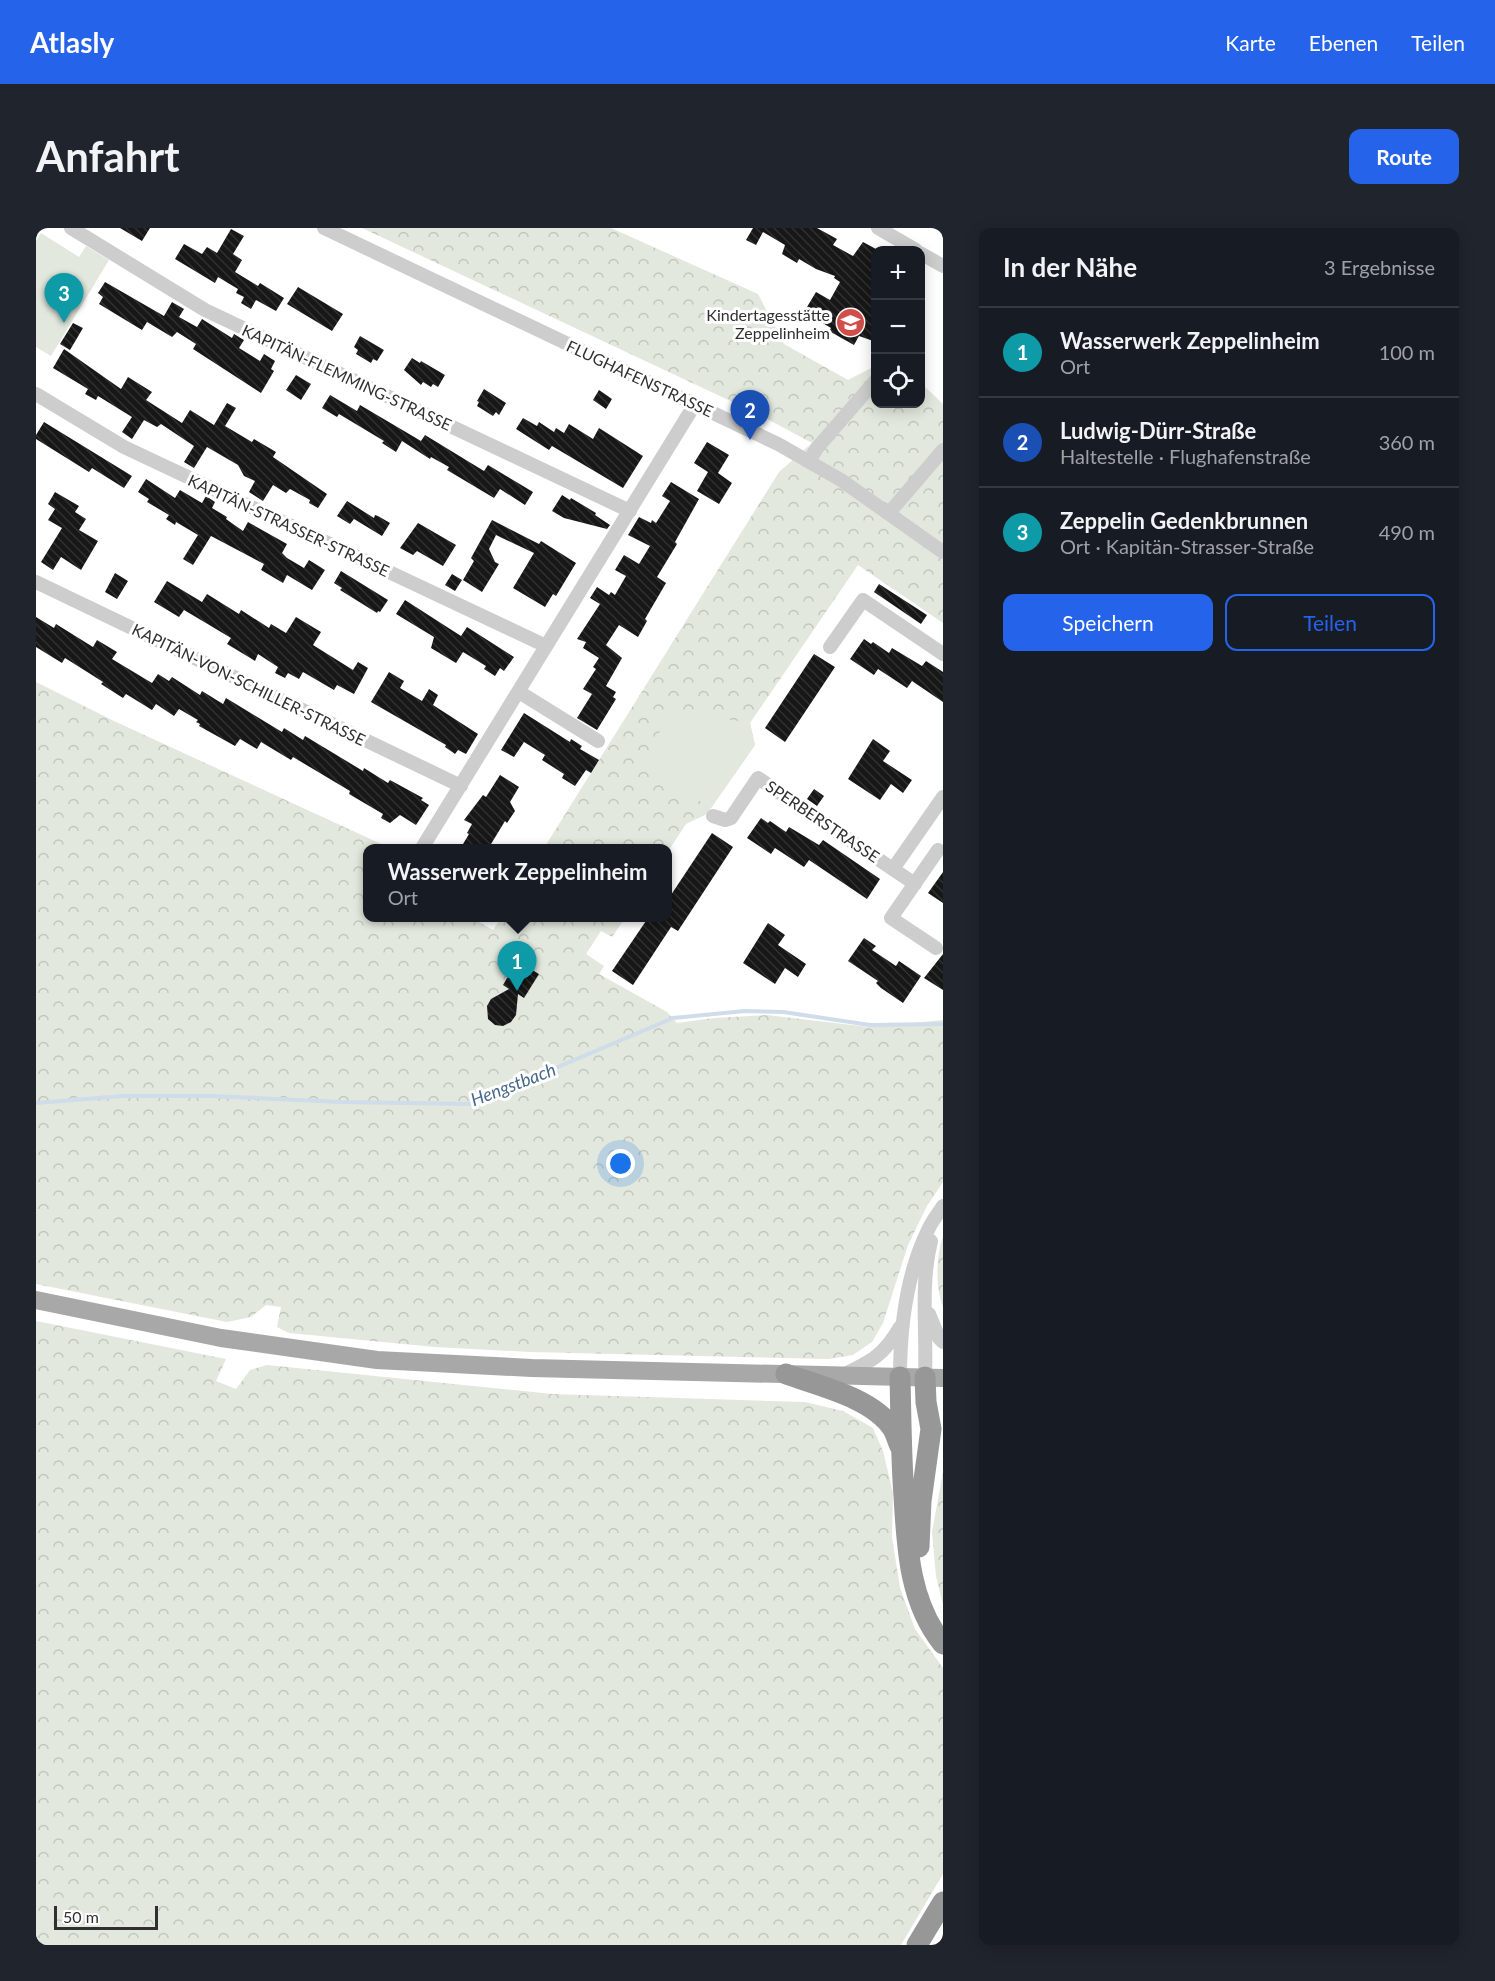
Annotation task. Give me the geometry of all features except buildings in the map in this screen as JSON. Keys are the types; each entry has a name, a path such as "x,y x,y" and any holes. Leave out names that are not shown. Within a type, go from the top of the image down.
{"highway":[{"path":"786,1374 864,1404 880,1415 893,1429 901,1449"},
{"path":"900,1377 901,1449 911,1573 917,1596 943,1644"},
{"path":"934,1377 926,1402 931,1429 921,1502 919,1557 928,1598 943,1627"},
{"path":"931,1429 943,1410"},
{"path":"917,1945 943,1902"}],"main road":[{"path":"36,1300 70,1309 221,1338 377,1360 490,1366 934,1377"}],"street":[{"name":"KAPITÄN-FLEMMING-STRASSE","path":"71,228 205,310 630,511"},
{"name":"FLUGHAFENSTRASSE","path":"324,228 695,404 808,461 889,513 943,552"},
{"path":"878,228 909,246"},
{"path":"925,255 943,266"},
{"path":"808,461 871,386"},
{"name":"KAPITÄN-STRASSER-STRASSE","path":"36,394 124,447 546,646"},
{"path":"425,844 695,404"},
{"path":"889,513 943,450"},
{"name":"KAPITÄN-VON-SCHILLER-STRASSE","path":"36,582 461,786"},
{"path":"830,647 863,600 943,654"},
{"path":"519,692 598,741"},
{"name":"SPERBERSTRASSE","path":"713,816 725,820 731,818 758,777 915,884"},
{"path":"893,869 943,797"},
{"path":"917,836 941,852 891,918 936,948"},
{"path":"934,1377 924,1285 926,1260 942,1208"},
{"path":"900,1377 900,1346 911,1275 929,1228 942,1208"},
{"path":"925,1307 943,1342"},
{"path":"843,1375 881,1354 892,1342 903,1323"}],"green space":[{"path":"362,228 611,228 758,294 784,344 848,380 871,368 871,408 925,408 925,387 943,404 943,623 858,565 750,723 755,745 711,808 705,815 686,824 672,845 546,844 779,472 812,443 756,413"},
{"path":"41,233 79,257 86,246 109,260 51,356 36,347 36,241"},
{"path":"36,682 114,721 381,844 363,844 363,922 479,922 493,930 498,922 622,922 612,937 601,931 586,954 604,966 599,974 667,1012 677,1023 767,1015 869,1027 943,1020 943,1182 927,1206 908,1245 883,1323 872,1342 853,1355 829,1359 530,1352 435,1347 289,1333 277,1327 281,1307 266,1305 251,1317 227,1322 36,1284"},
{"path":"674,714 694,714 750,723 755,745 711,808 645,767 661,728"},
{"path":"943,1236 943,1307 937,1272"},
{"path":"36,1321 226,1359 216,1381 236,1389 250,1370 267,1365 553,1394 805,1402 843,1411 873,1428 883,1451 893,1493 892,1537 900,1588 915,1629 943,1668 943,1874 901,1945 36,1945"},
{"path":"943,1472 943,1605 936,1576 932,1532"}],"waterway":[{"name":"Hengstbach","path":"36,1103 124,1096 211,1096 341,1102 471,1104 673,1018 745,1011 783,1012 870,1025 943,1024"}],"place":[{"name":"Zeppelin Gedenkbrunnen","path":"64,323"},
{"name":"Kindertagesstätte Zeppelinheim","path":"851,323"},
{"name":"Ludwig-Dürr-Straße","path":"750,440"},
{"name":"Wasserwerk Zeppelinheim","path":"517,991"}]}
